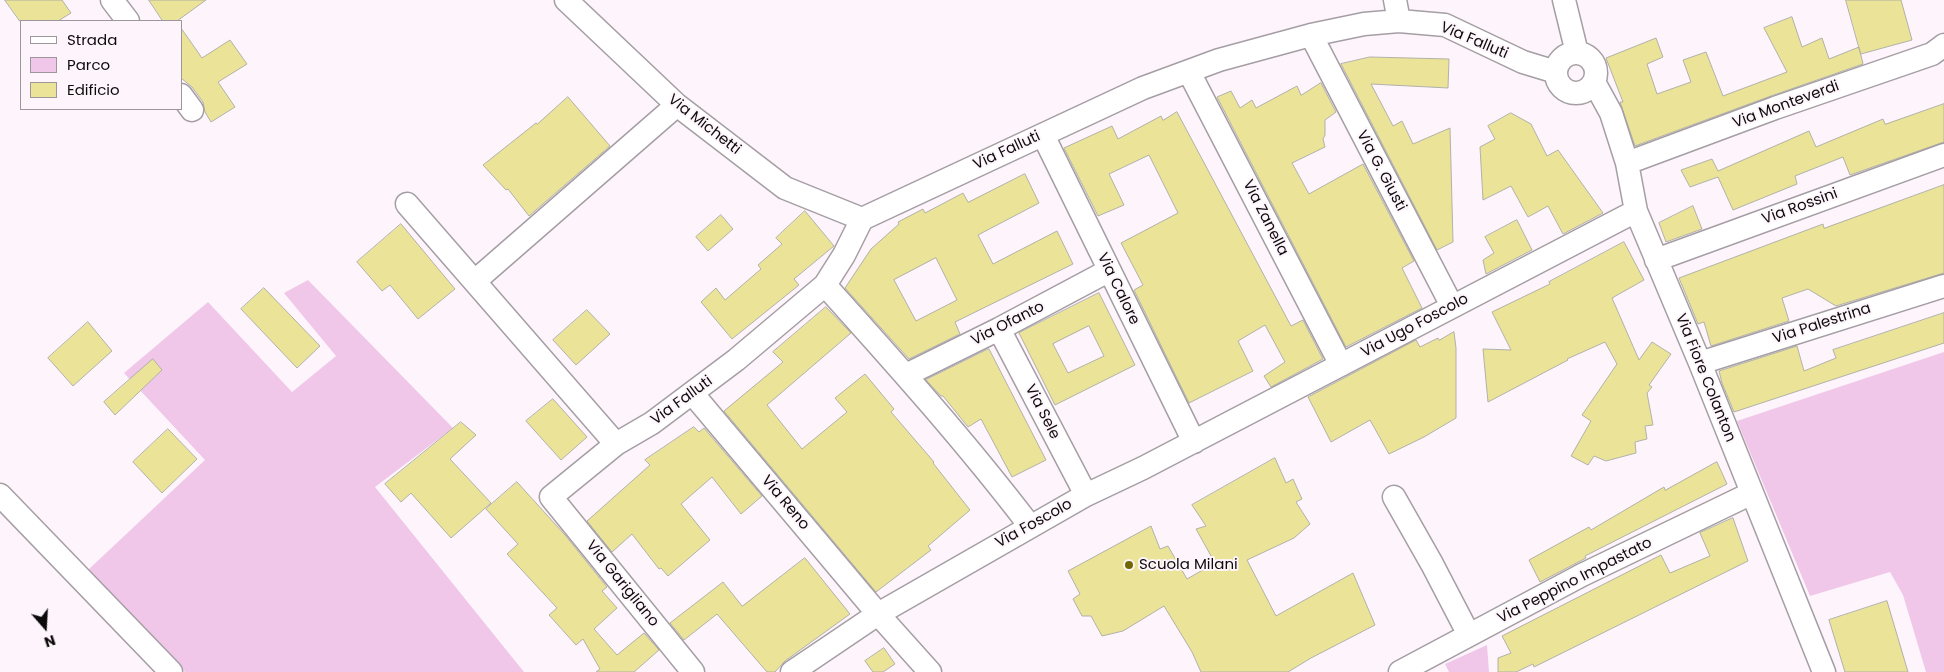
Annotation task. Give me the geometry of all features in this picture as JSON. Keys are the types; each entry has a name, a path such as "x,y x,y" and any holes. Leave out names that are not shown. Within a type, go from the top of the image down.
{"street":[{"path":"112,0 127,20"},
{"name":"Via Michetti","path":"566,0 677,106 785,188 862,219"},
{"path":"1564,0 1577,53"},
{"name":"Via Falluti","path":"551,497 616,444 652,423 736,360 825,285 844,255 862,219 1143,88 1219,60 1311,35 1364,24 1397,10 1445,25 1524,62 1556,72"},
{"name":"Via G. Giusti","path":"1311,35 1452,306"},
{"name":"Via Monteverdi","path":"1627,164 1775,108 1932,54 1944,45"},
{"path":"1577,53 1584,54 1594,63 1596,76 1594,82 1584,92 1571,92 1560,85 1556,72 1560,60 1577,53"},
{"name":"Via Zanella","path":"1188,72 1342,365"},
{"name":"Via Fiore Colanton","path":"1594,82 1611,113 1627,164 1636,211 1700,363 1824,672"},
{"path":"474,281 677,106"},
{"name":"Via Calore","path":"1043,135 1108,271 1194,442"},
{"name":"Via Rossini","path":"1656,260 1944,155"},
{"path":"407,204 616,444"},
{"name":"Via Ugo Foscolo","path":"1194,442 1636,211"},
{"name":"Via Ofanto","path":"906,376 1108,271"},
{"path":"825,285 906,376 1030,526"},
{"name":"Via Palestrina","path":"1700,363 1944,286"},
{"name":"Via Sele","path":"999,329 1086,496"},
{"name":"Via Reno","path":"692,393 878,614 930,672"},
{"name":"Via Foscolo","path":"792,672 878,614 1030,526 1194,442"},
{"name":"Via Peppino Impastato","path":"1400,672 1582,575 1752,493"},
{"path":"0,495 171,672"},
{"name":"Via Garigliano","path":"551,497 693,672"},
{"path":"1394,497 1469,635"}],"green space":[{"path":"308,280 453,428 375,487 524,672 185,672 88,570 205,460 124,373 208,302 292,392 336,356 284,293"},
{"path":"1944,352 1944,672 1926,672 1903,595 1890,572 1810,596 1737,421"},
{"path":"1487,645 1489,672 1449,672 1445,664"}],"building":[{"path":"5,0 62,0 71,13 60,20 20,21"},
{"path":"149,0 206,0 178,20 162,20"},
{"path":"1846,0 1901,0 1912,40 1861,54"},
{"path":"1792,17 1802,47 1822,38 1829,59 1859,47 1863,64 1635,146 1620,102 1623,102 1606,58 1656,38 1663,57 1647,64 1657,94 1691,82 1683,60 1706,52 1723,96 1787,72 1764,28"},
{"path":"182,29 202,58 230,40 247,64 218,82 235,107 211,122 205,112 203,102 192,87 182,79"},
{"path":"1370,57 1449,59 1448,88 1371,84 1393,126 1402,121 1413,144 1450,128 1453,242 1437,250 1341,64"},
{"path":"1321,83 1336,112 1325,120 1325,135 1323,139 1325,147 1292,163 1309,194 1363,164 1414,261 1402,268 1422,308 1346,347 1217,97 1231,91 1240,108 1252,100 1256,108 1297,86 1301,95"},
{"path":"568,97 610,146 529,216 508,189 506,190 483,165 537,124"},
{"path":"1944,104 1944,142 1850,175 1843,157 1795,176 1797,184 1733,210 1718,177 1690,187 1681,170 1712,159 1718,171 1809,131 1816,147 1883,119 1885,124"},
{"path":"1177,112 1291,326 1303,320 1323,359 1271,387 1264,376 1285,362 1265,325 1238,341 1253,371 1189,403 1134,290 1143,285 1121,243 1178,213 1149,155 1109,174 1124,205 1098,216 1064,148 1112,126 1118,139 1161,116 1163,120"},
{"path":"1511,113 1531,124 1547,156 1558,150 1603,213 1563,234 1548,206 1528,217 1511,186 1483,200 1480,147 1495,139 1488,126"},
{"path":"1025,174 1039,203 978,235 993,264 1057,231 1073,264 955,322 960,334 909,359 845,288 871,249 899,224 898,222 923,209 925,213 963,193 968,202","holes":["936,258 957,300 916,321 894,280"]},
{"path":"1944,185 1944,273 1836,306 1808,289 1782,298 1789,321 1711,346 1704,322 1698,324 1679,278 1823,224 1824,228"},
{"path":"1693,206 1702,229 1666,242 1659,223"},
{"path":"805,211 834,246 794,279 799,285 732,339 701,302 716,288 725,300 761,269 758,265 782,244 776,238"},
{"path":"721,215 733,229 708,251 696,237"},
{"path":"1517,220 1532,250 1486,274 1483,260 1494,253 1485,237"},
{"path":"401,224 455,289 418,319 390,285 382,291 357,262"},
{"path":"1624,242 1644,280 1612,298 1639,360 1652,342 1671,354 1649,385 1652,387 1647,393 1653,425 1645,426 1647,439 1635,442 1636,453 1606,461 1594,456 1588,465 1571,456 1591,421 1582,415 1617,364 1605,342 1567,359 1488,402 1483,349 1511,350 1492,312 1550,284 1549,282"},
{"path":"264,288 320,346 297,368 241,309"},
{"path":"1099,293 1135,365 1055,405 1019,333","holes":["1089,326 1104,356 1068,373 1053,344"]},
{"path":"826,307 851,333 767,405 802,449 847,412 835,398 865,374 894,409 891,412 934,462 970,510 928,546 931,550 876,592 724,411 783,362 773,352"},
{"path":"587,310 610,334 576,365 553,340"},
{"path":"1944,313 1944,343 1734,412 1722,383 1719,371 1797,346 1804,371 1836,358 1833,350"},
{"path":"88,322 112,351 73,386 48,358"},
{"path":"1454,332 1456,348 1456,418 1424,437 1389,454 1370,420 1331,442 1308,397 1416,340 1420,347"},
{"path":"989,349 1046,460 1012,477 981,419 968,427 943,396 926,380"},
{"path":"153,359 162,370 115,415 104,402"},
{"path":"553,399 587,437 561,460 526,421"},
{"path":"461,422 476,435 450,459 491,503 451,538 411,493 401,502 385,484"},
{"path":"694,427 699,432 704,428 762,496 741,514 712,477 681,504 710,540 668,576 661,568 659,569 632,534 612,552 587,521 650,465 645,460"},
{"path":"168,429 197,459 162,493 133,462"},
{"name":"Scuola Milani","path":"1275,458 1286,483 1293,479 1302,499 1296,502 1310,524 1294,538 1247,560 1276,616 1353,573 1375,625 1288,672 1201,672 1192,652 1164,606 1123,631 1102,636 1091,616 1082,616 1073,599 1080,594 1068,571 1151,526 1160,549 1168,546 1187,579 1215,563 1196,529 1206,526 1192,505"},
{"path":"1717,462 1727,484 1585,556 1586,558 1540,582 1529,560 1589,527 1591,530 1664,487 1665,490"},
{"path":"517,482 565,535 607,587 602,591 617,608 594,629 617,655 644,633 659,650 634,672 596,672 600,669 583,639 576,645 549,615 557,608 507,554 518,544 486,509"},
{"path":"1733,518 1748,561 1534,667 1533,664 1516,672 1498,672 1498,658 1511,653 1502,636 1661,555 1670,573 1710,556 1700,533"},
{"path":"805,558 850,614 785,661 775,672 767,672 717,614 684,640 670,623 723,582 742,606"},
{"path":"1887,601 1908,672 1845,672 1829,620"},
{"path":"884,648 895,664 883,672 873,672 865,661"}],"place":[{"name":"Scuola Milani","path":"1129,565"}]}
